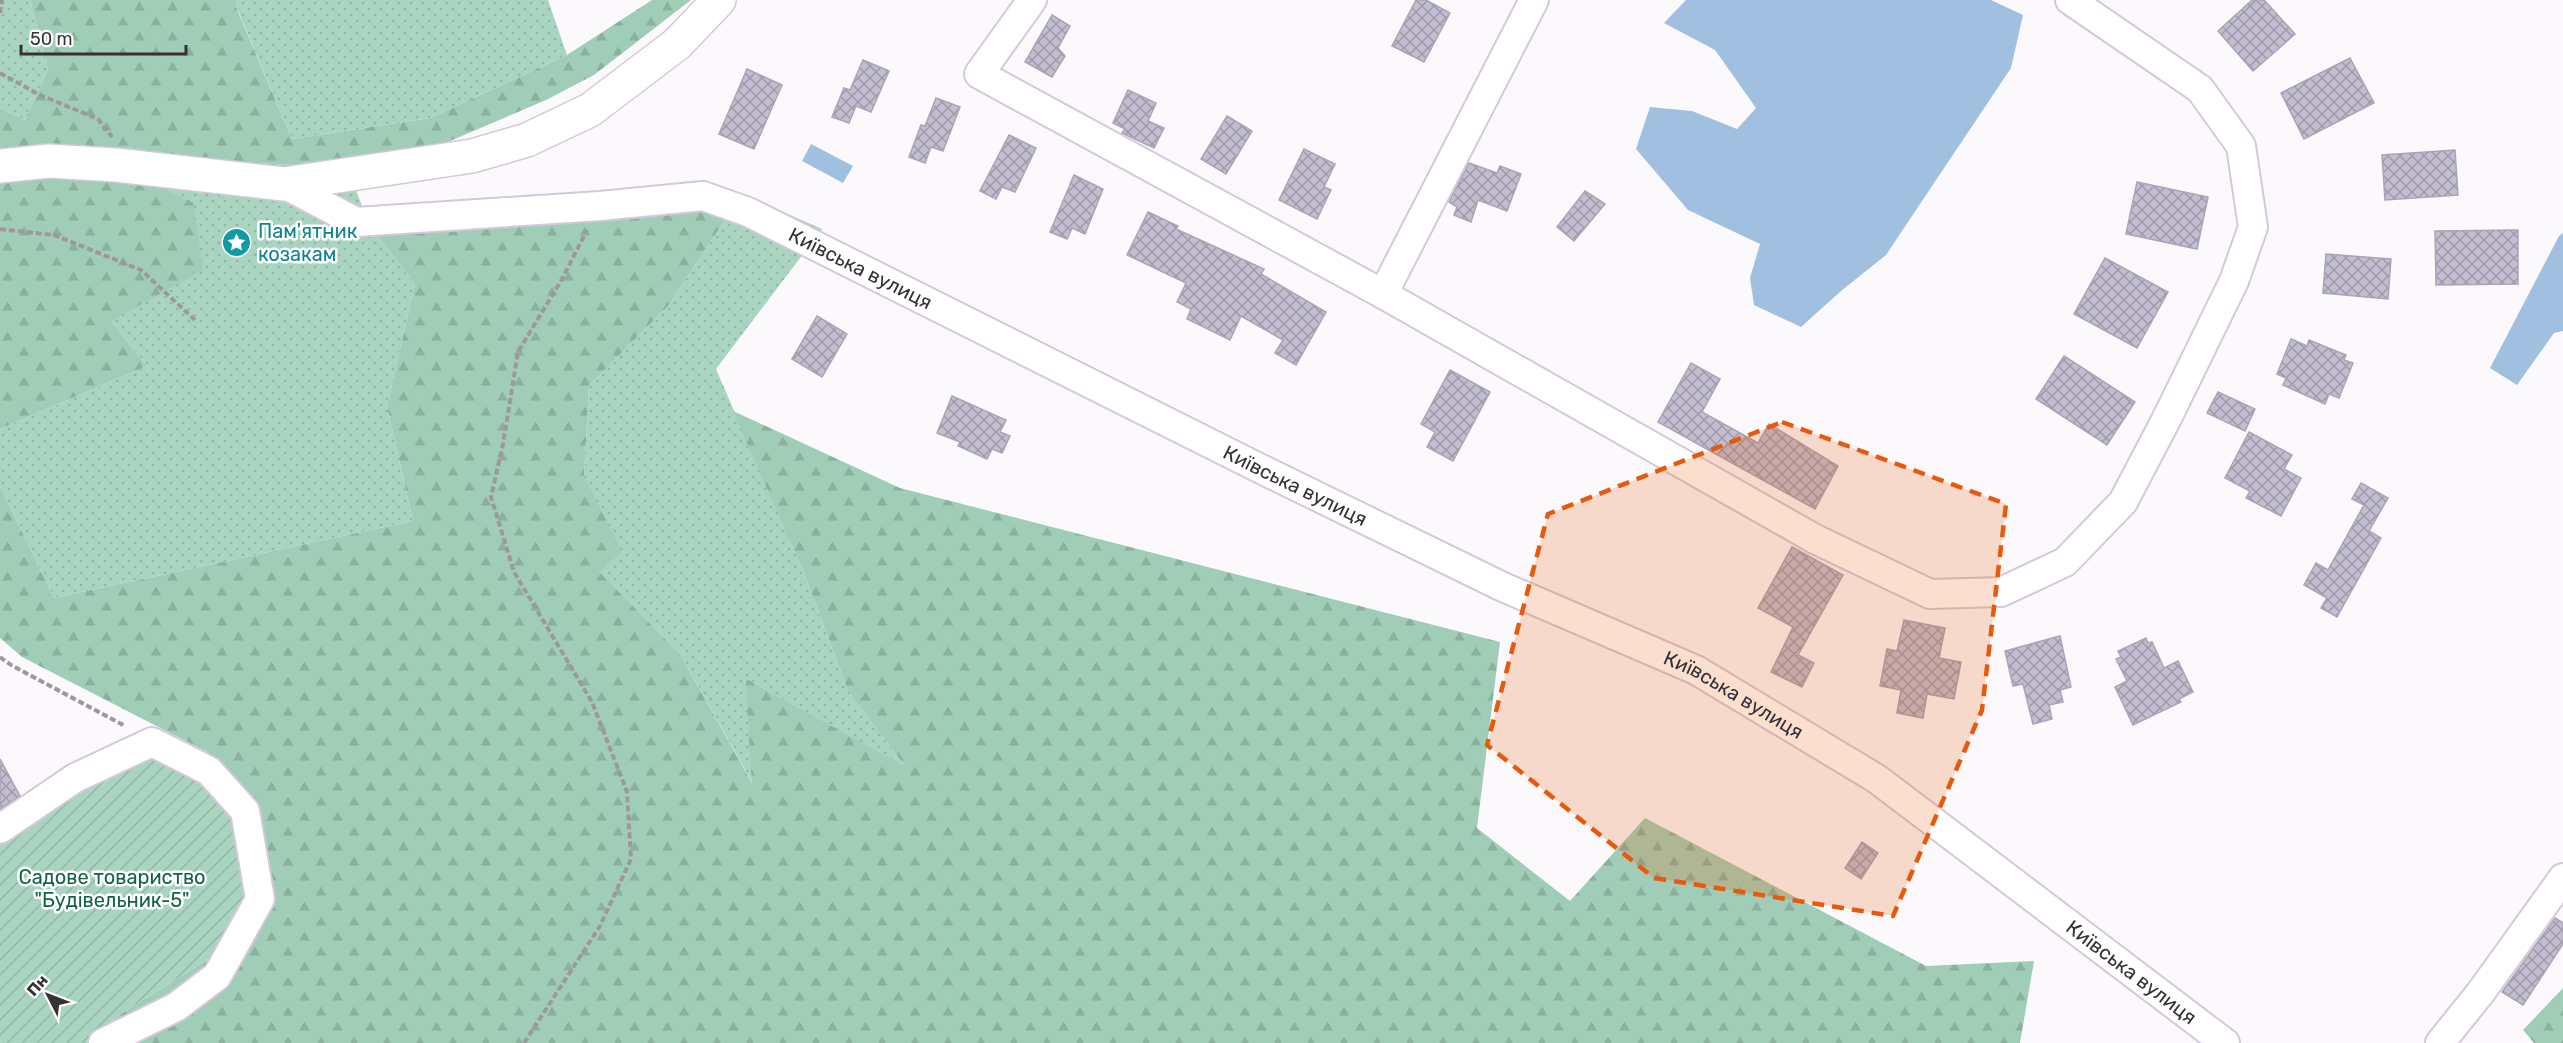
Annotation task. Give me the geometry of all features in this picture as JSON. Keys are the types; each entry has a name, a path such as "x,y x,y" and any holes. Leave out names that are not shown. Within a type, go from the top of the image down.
{"main road":[{"path":"0,166 49,161 136,167 284,184 472,156 527,140 590,110 676,44 719,0"}],"street":[{"path":"1032,0 979,74 1383,294 1826,544 1930,594 2001,592 2065,562 2123,502 2168,418 2234,281 2253,227 2241,146 2200,89 2070,0"},
{"path":"1383,294 1531,1"},
{"name":"Київська вулиця","path":"284,184 356,222 600,206 703,196 748,212 1259,468 1503,587 1696,670 1877,778 2225,1043"},
{"path":"0,830 75,778 152,742 208,771 245,811 260,899 217,976 176,1007 103,1043"},
{"path":"2440,1043 2481,992 2563,878"}],"path":[{"path":"0,13 2,0"},
{"path":"0,73 40,95 98,120 136,167"},
{"path":"524,1043 600,926 631,859 627,792 592,702 514,573 491,497 503,444 518,352 562,279 600,206"},
{"path":"0,229 54,235 141,270 195,320"},
{"path":"0,657 152,742"}],"highlighted area":[{"path":"1782,422 2006,504 1982,710 1893,916 1654,878 1487,745 1548,514"}],"green space":[{"path":"0,0 30,0 48,69 25,120 0,108"},
{"path":"30,0 237,0 236,7 292,139 430,118 567,55 652,0 691,0 594,75 546,100 450,141 386,158 316,166 166,159 131,146 116,165 193,203 203,270 111,321 147,366 0,429 0,108 25,120 48,69"},
{"path":"237,0 548,0 567,55 430,118 292,139 236,6"},
{"path":"131,145 166,159 316,166 349,173 371,228 415,284 387,406 413,521 54,598 0,486 0,429 147,366 111,321 116,165"},
{"path":"742,194 822,229 716,369 804,573 848,691 908,769 745,678 753,784 680,654 598,572 584,476 589,386 669,305"},
{"path":"742,194 669,305 589,386 584,476 622,552 599,572 680,654 752,783 745,678 906,767 848,691 804,573 733,411 900,488 1500,642 1477,828 1570,901 1645,818 1926,966 2034,961 2020,1043 102,1043 113,1019 208,959 252,804 209,753 22,657 0,638 0,486 54,598 413,521 387,406 415,284 371,228"},
{"name":"Садове товариство \"Будівельник-5\"","path":"152,745 209,753 252,804 256,871 236,919 208,959 113,1019 102,1043 0,1043 0,819"},
{"path":"2563,988 2563,1043 2534,1043 2523,1030"}],"water":[{"path":"1686,0 1991,0 2023,15 2011,68 1886,255 1801,327 1754,305 1750,278 1760,244 1688,210 1636,149 1650,107 1692,111 1737,129 1756,108 1715,50 1664,23"},
{"path":"811,144 853,166 843,183 802,161"},
{"path":"2563,233 2563,331 2554,333 2517,385 2490,368 2559,236"}],"building":[{"path":"1416,0 1426,0 1450,13 1424,62 1392,46"},
{"path":"2252,0 2264,0 2295,34 2253,71 2218,31"},
{"path":"1052,15 1070,26 1058,48 1065,56 1052,77 1025,62"},
{"path":"2350,58 2374,103 2304,139 2281,93"},
{"path":"863,60 889,71 871,112 856,106 849,123 832,117 844,88 850,90"},
{"path":"747,69 782,85 754,149 719,134"},
{"path":"1128,90 1156,103 1148,121 1164,128 1154,148 1122,133 1125,129 1113,123"},
{"path":"936,98 960,107 943,151 931,147 925,163 909,157 921,125 925,126"},
{"path":"1227,116 1252,131 1226,174 1201,159"},
{"path":"1009,135 1036,148 1015,192 1002,187 996,199 980,191"},
{"path":"1304,149 1335,164 1324,187 1331,190 1317,219 1279,200"},
{"path":"2455,150 2458,195 2385,200 2382,155"},
{"path":"1469,163 1497,173 1500,166 1521,174 1507,211 1478,200 1471,222 1454,215 1457,207 1449,202"},
{"path":"1074,175 1103,189 1085,234 1072,228 1067,239 1050,232"},
{"path":"2137,182 2208,197 2197,249 2126,234"},
{"path":"1585,191 1605,204 1574,241 1557,227"},
{"path":"1148,212 1178,226 1176,229 1264,269 1261,274 1326,312 1296,365 1275,353 1283,340 1241,316 1230,340 1187,319 1191,309 1177,302 1186,283 1127,255"},
{"path":"2518,230 2518,284 2436,285 2435,231"},
{"path":"2326,254 2391,259 2388,299 2323,293"},
{"path":"2105,258 2168,292 2137,348 2074,314"},
{"path":"817,316 847,334 822,377 792,359"},
{"path":"2291,339 2307,346 2309,340 2346,355 2344,360 2353,363 2339,398 2329,394 2325,404 2283,385 2286,378 2277,374"},
{"path":"2064,356 2135,402 2107,445 2036,399"},
{"path":"1691,363 1720,379 1702,412 1758,443 1769,424 1838,466 1815,509 1658,422"},
{"path":"1450,370 1490,392 1453,461 1427,447 1435,432 1421,424"},
{"path":"2218,392 2255,409 2245,431 2207,413"},
{"path":"952,396 1006,420 1000,432 1010,436 1002,453 992,449 987,459 958,446 960,442 937,433"},
{"path":"2249,432 2292,455 2284,469 2301,478 2281,516 2246,498 2250,491 2225,478"},
{"path":"2361,483 2388,498 2369,531 2381,538 2337,617 2321,608 2327,598 2304,585 2316,563 2328,570 2364,505 2352,499"},
{"path":"1792,547 1843,575 1798,655 1814,663 1802,687 1771,672 1793,627 1758,608"},
{"path":"1904,620 1945,628 1939,658 1961,662 1954,699 1927,694 1923,718 1897,713 1901,690 1880,686 1887,649 1897,651"},
{"path":"2060,636 2071,687 2060,690 2063,702 2049,705 2052,719 2033,724 2023,684 2013,686 2005,651"},
{"path":"2146,638 2148,643 2152,642 2164,668 2178,661 2193,692 2179,699 2181,702 2133,725 2115,687 2127,681 2116,659 2121,657 2118,651"},
{"path":"0,759 20,796 0,809"},
{"path":"1862,842 1878,853 1861,879 1845,868"},
{"path":"2555,918 2563,923 2563,944 2523,1005 2502,992"}],"place":[{"name":"Пам'ятник козакам","path":"237,242"}]}
